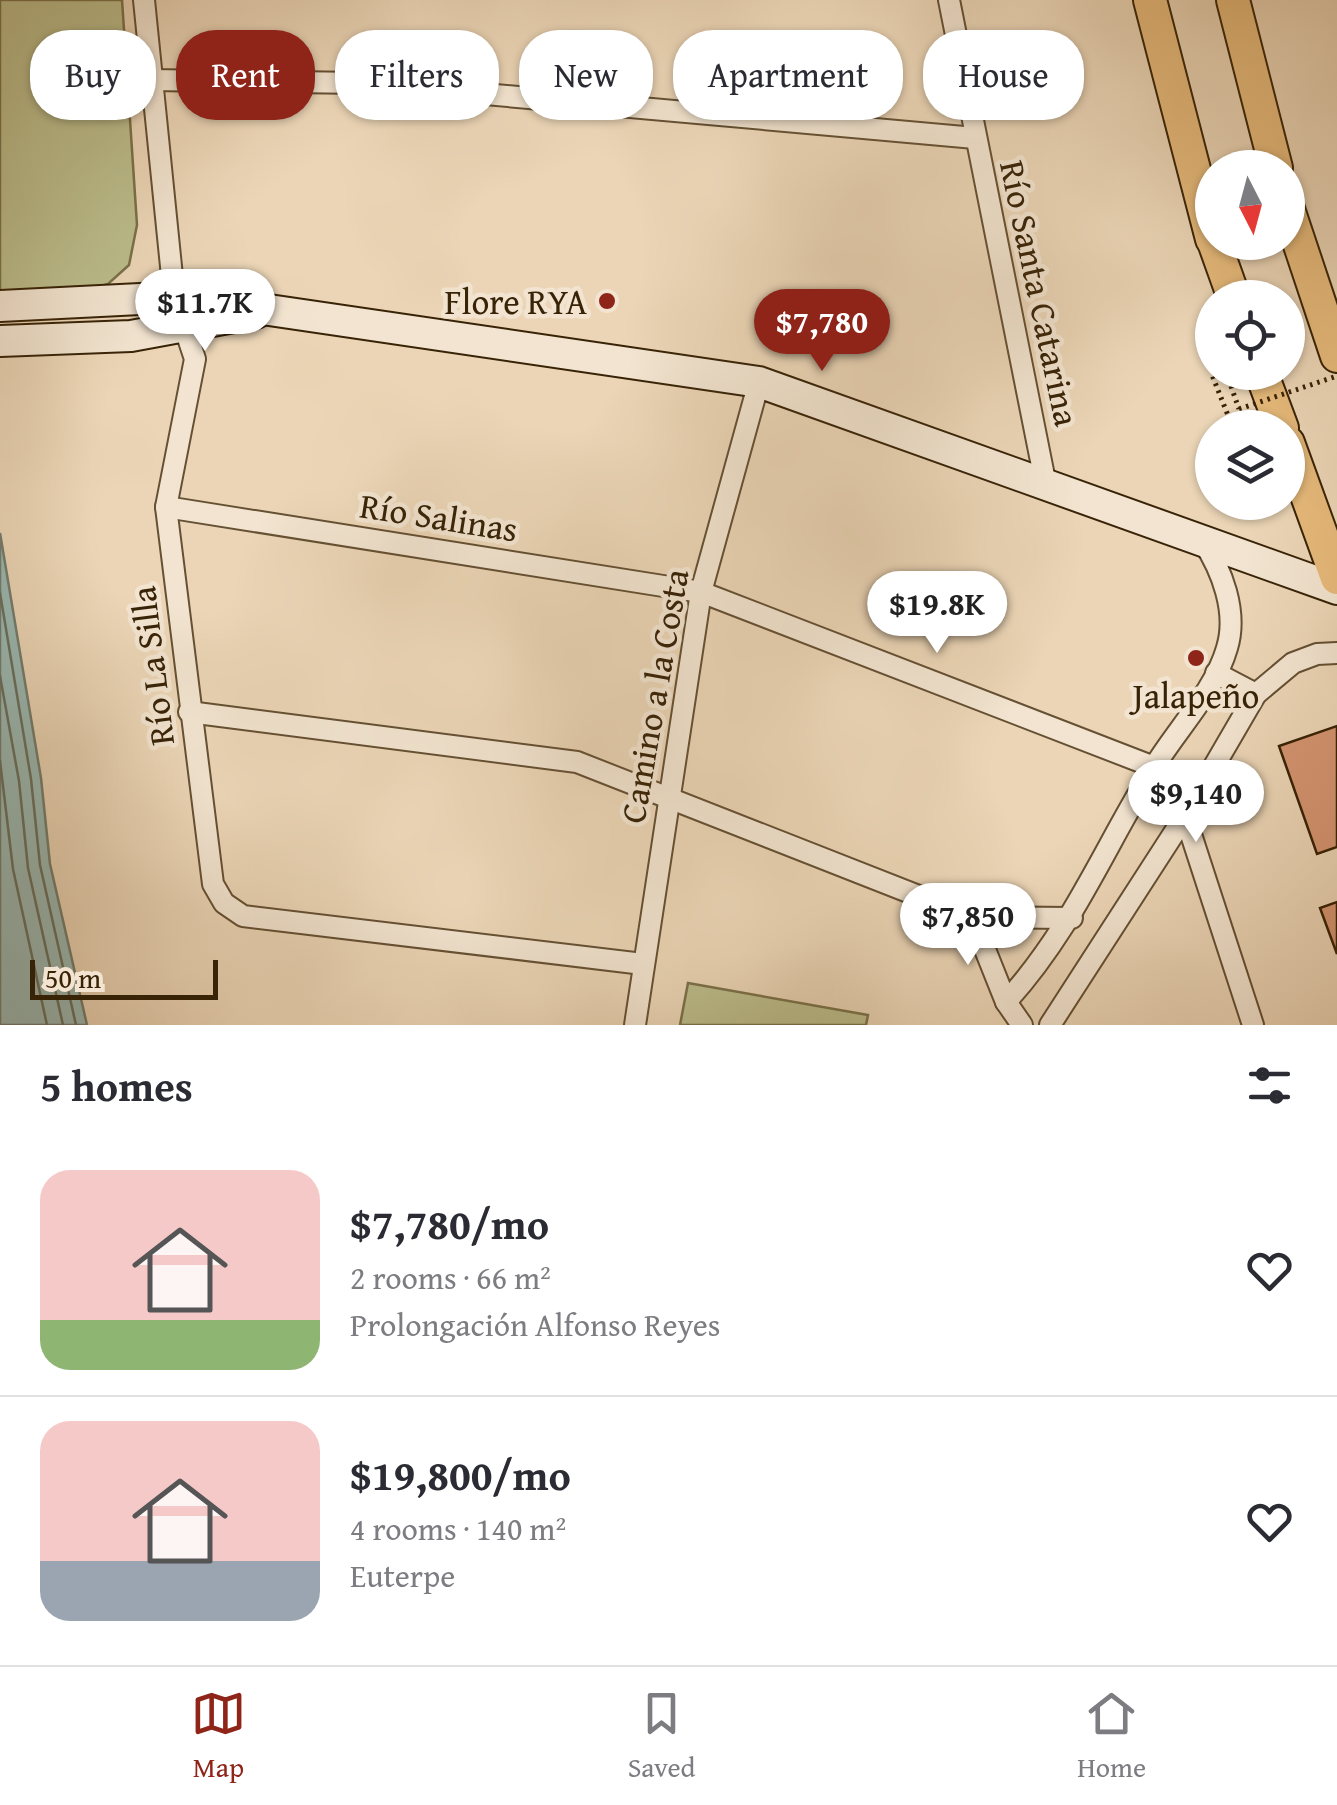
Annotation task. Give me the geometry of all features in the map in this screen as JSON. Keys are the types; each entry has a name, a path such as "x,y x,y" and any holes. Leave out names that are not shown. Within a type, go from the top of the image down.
{"main road":[{"path":"1150,0 1195,172"},
{"path":"1233,0 1271,150"},
{"path":"1305,260 1337,356"},
{"path":"1305,490 1337,578"}],"street":[{"name":"Río La Silla","path":"144,0 146,30"},
{"name":"Río Santa Catarina","path":"948,0 1045,482"},
{"path":"156,80 362,83 975,138"},
{"name":"Río La Silla","path":"154,120 174,296 195,359 166,507 213,884 224,903 243,916 643,964"},
{"path":"0,306 200,296 269,310 758,382 1337,589"},
{"path":"0,341 131,336 269,310"},
{"name":"Camino a la Costa","path":"634,1025 701,592 758,382"},
{"name":"Río Salinas","path":"166,507 701,592 1154,767"},
{"path":"1006,1002 1072,918 1154,767 1216,673 1228,646 1231,620 1216,561 1202,539"},
{"path":"1050,1025 1186,816 1256,694 1292,663 1317,654 1337,654"},
{"path":"1216,673 1256,694"},
{"path":"189,712 577,762 972,917 1072,918"},
{"path":"1186,816 1253,1025"},
{"path":"972,917 1006,1002 1022,1025"}],"path":[{"path":"1305,387 1337,376"},
{"path":"1232,390 1239,409 1295,390"}],"green space":[{"path":"0,0 122,0 124,30 30,30 30,120 130,120 137,225 129,265 108,284 81,292 0,292"},
{"path":"688,983 868,1015 866,1025 680,1025"}],"water":[{"path":"0,533 41,778 50,864 87,1025 0,1025"}],"building":[{"path":"1337,726 1337,847 1317,854 1279,746"},
{"path":"1337,902 1337,954 1320,908"}],"place":[{"name":"Flore RYA","path":"607,301"},
{"name":"Jalapeño","path":"1196,658"}]}
